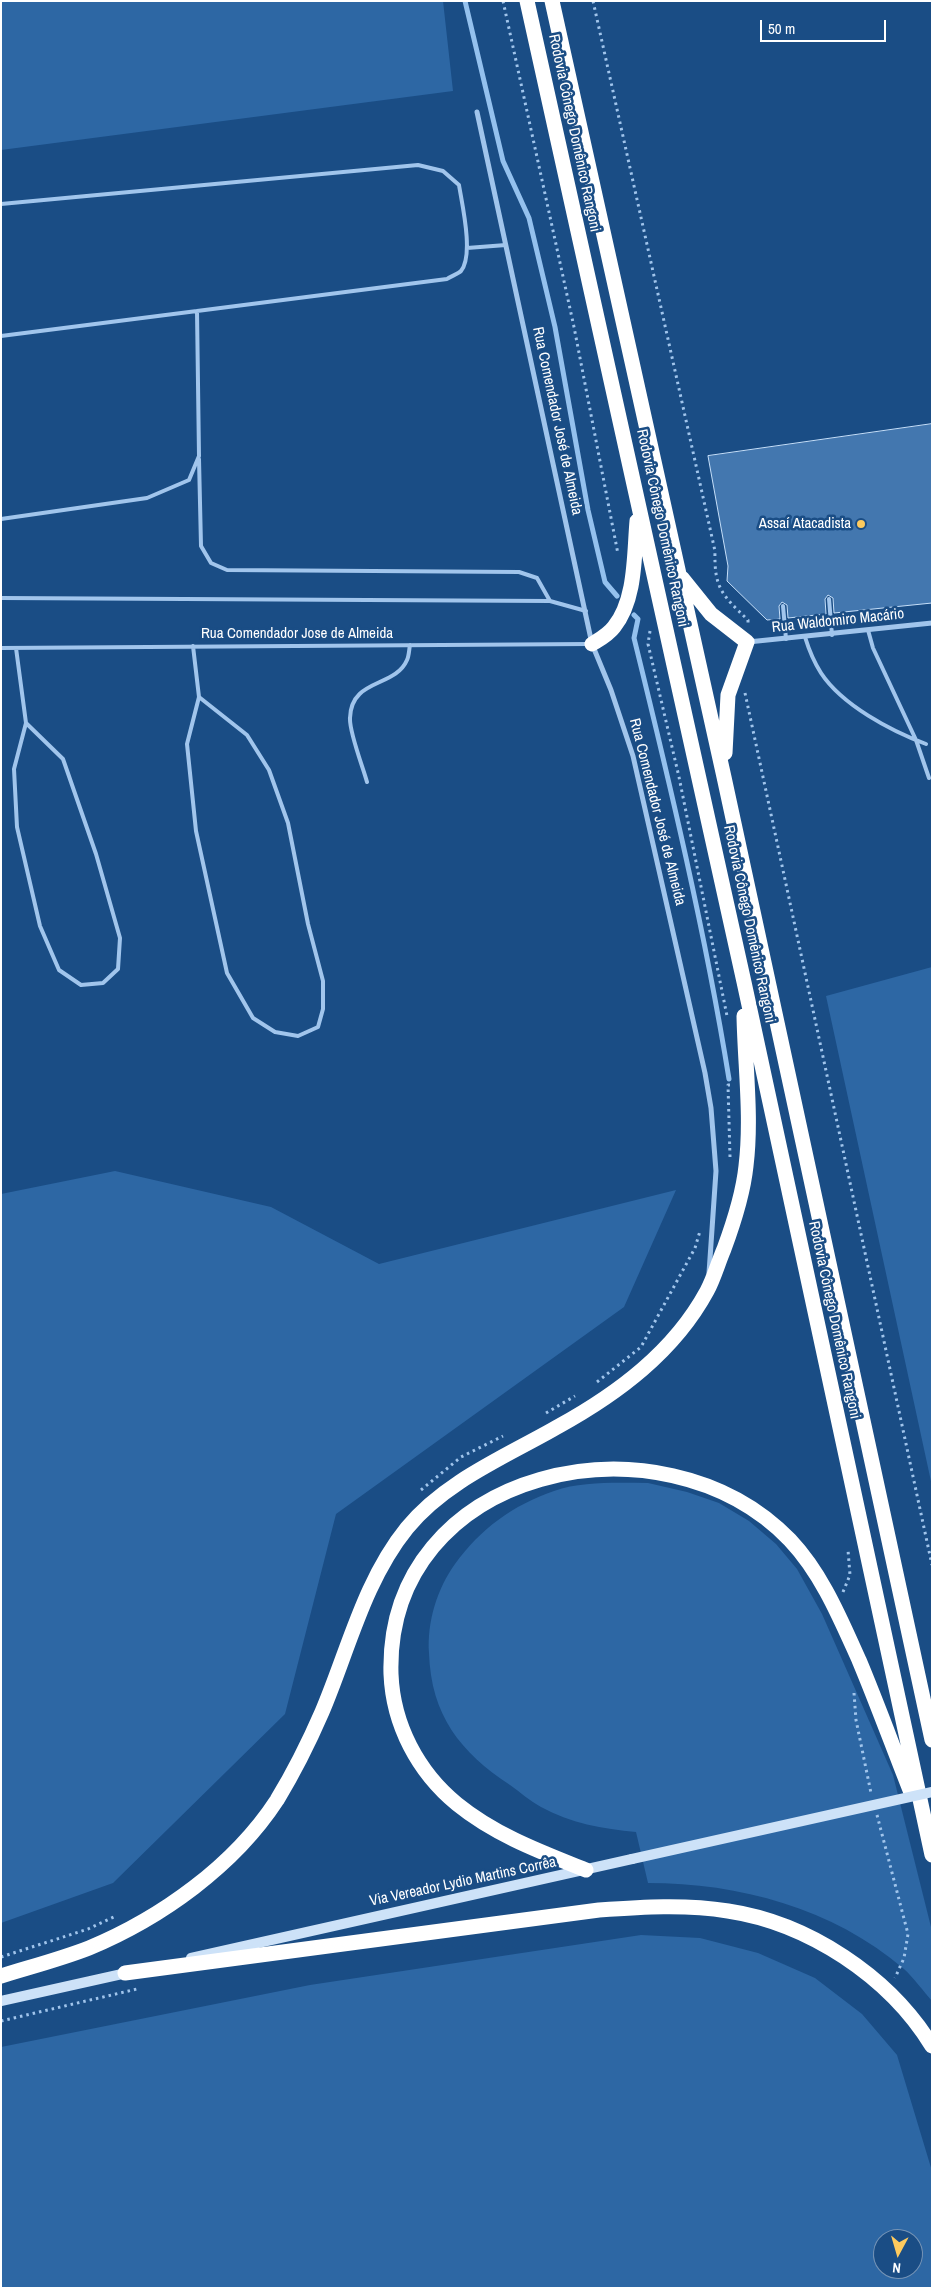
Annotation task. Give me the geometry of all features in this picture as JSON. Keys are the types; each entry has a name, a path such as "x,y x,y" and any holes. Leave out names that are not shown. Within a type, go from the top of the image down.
{"highway":[{"name":"Rodovia Cônego Domênico Rangoni","path":"527,1 744,982 932,1855"},
{"name":"Rodovia Cônego Domênico Rangoni","path":"552,1 724,777 932,1740"},
{"path":"592,644 614,628 627,602 632,574 638,505"},
{"path":"679,572 710,614 747,642 728,695 724,777"},
{"path":"1,1976 86,1949 121,1933 155,1915 192,1890 223,1862 276,1801 295,1767 322,1712 378,1574 407,1528 422,1511 461,1481 580,1414 635,1376 660,1354 677,1334 707,1290 737,1212 746,1166 748,1126 744,982"},
{"path":"586,1870 499,1832 457,1804 436,1785 423,1768 402,1730 395,1711 391,1661 392,1639 399,1611 415,1573 453,1526 479,1505 507,1490 540,1477 588,1470 642,1469 687,1479 722,1492 758,1512 789,1539 813,1567 835,1608 872,1693 927,1833"},
{"path":"125,1973 599,1910 645,1907 702,1908 750,1915 772,1922 814,1940 839,1954 887,1992 932,2046"}],"main road":[{"name":"Via Vereador Lydio Martins Corrêa","path":"1,2001 932,1792"}],"street":[{"name":"Rua Comendador José de Almeida","path":"477,112 592,644 611,690 633,756 705,1073 711,1108 716,1171 707,1290"},
{"name":"Rua Waldomiro Macário","path":"747,642 932,623"}],"lane":[{"path":"1,204 418,165 443,170 459,185 467,248 466,261 461,271 447,279 1,336"},
{"path":"467,248 506,245"},
{"path":"197,311 201,546 211,563 227,570 519,572 537,578 550,602"},
{"path":"1,519 82,509 147,498 189,480 199,456"},
{"path":"1,598 550,602 586,611"},
{"path":"829,598 832,634"},
{"path":"784,606 786,639"},
{"path":"868,630 872,648 916,740 930,778"},
{"path":"805,637 821,674 840,694 899,734 926,744"},
{"name":"Rua Comendador Jose de Almeida","path":"1,648 592,644"},
{"path":"367,782 349,719 354,699 366,688 399,670 407,661 410,645"},
{"path":"193,646 199,697 188,744 196,830 227,973 253,1018 275,1032 298,1036 318,1027 323,1008 323,981 308,924 288,823 269,770 247,735 199,697"},
{"path":"16,648 26,723 14,769 16,828 40,926 59,970 81,985 104,983 118,969 120,938 96,854 63,759 26,723"}],"path":[{"path":"593,1 713,542 715,575 723,593 748,620 747,642"},
{"path":"745,692 932,1565"},
{"path":"835,1608 850,1575 847,1541"},
{"path":"854,1688 856,1720 873,1798"},
{"path":"875,1806 908,1934 904,1958 893,1981"},
{"path":"1,2021 139,1988"}],"shaded area":[{"path":"1,1 443,1 453,91 1,150"},
{"path":"932,967 932,1486 826,996"},
{"path":"115,1171 271,1207 379,1264 676,1190 624,1307 336,1514 285,1714 113,1883 1,1923 1,1194"},
{"path":"648,1483 687,1492 719,1503 749,1521 776,1544 797,1569 822,1614 893,1775 932,1931 932,2001 904,1969 876,1948 847,1930 816,1915 784,1903 750,1894 682,1884 648,1883 636,1832 599,1827 575,1821 552,1813 537,1805 477,1759 463,1745 442,1713 435,1695 431,1675 429,1653 430,1630 438,1595 455,1564 465,1551 486,1529 511,1511 554,1491 588,1484"},
{"path":"641,1935 700,1938 758,1953 815,1978 862,2014 897,2055 932,2171 932,2288 1,2288 1,2047 310,1985"}],"building":[{"path":"932,424 932,603 834,613 833,598 828,595 825,599 826,614 788,618 787,605 782,602 779,606 780,619 767,620 727,581 728,566 708,456"}],"waterway":[{"path":"465,1 503,161 529,218 555,327 588,510 605,582 617,596"},
{"path":"634,615 638,619 634,638 674,803 698,913 729,1079"}],"place":[{"name":"Assaí Atacadista","path":"861,524"}]}
